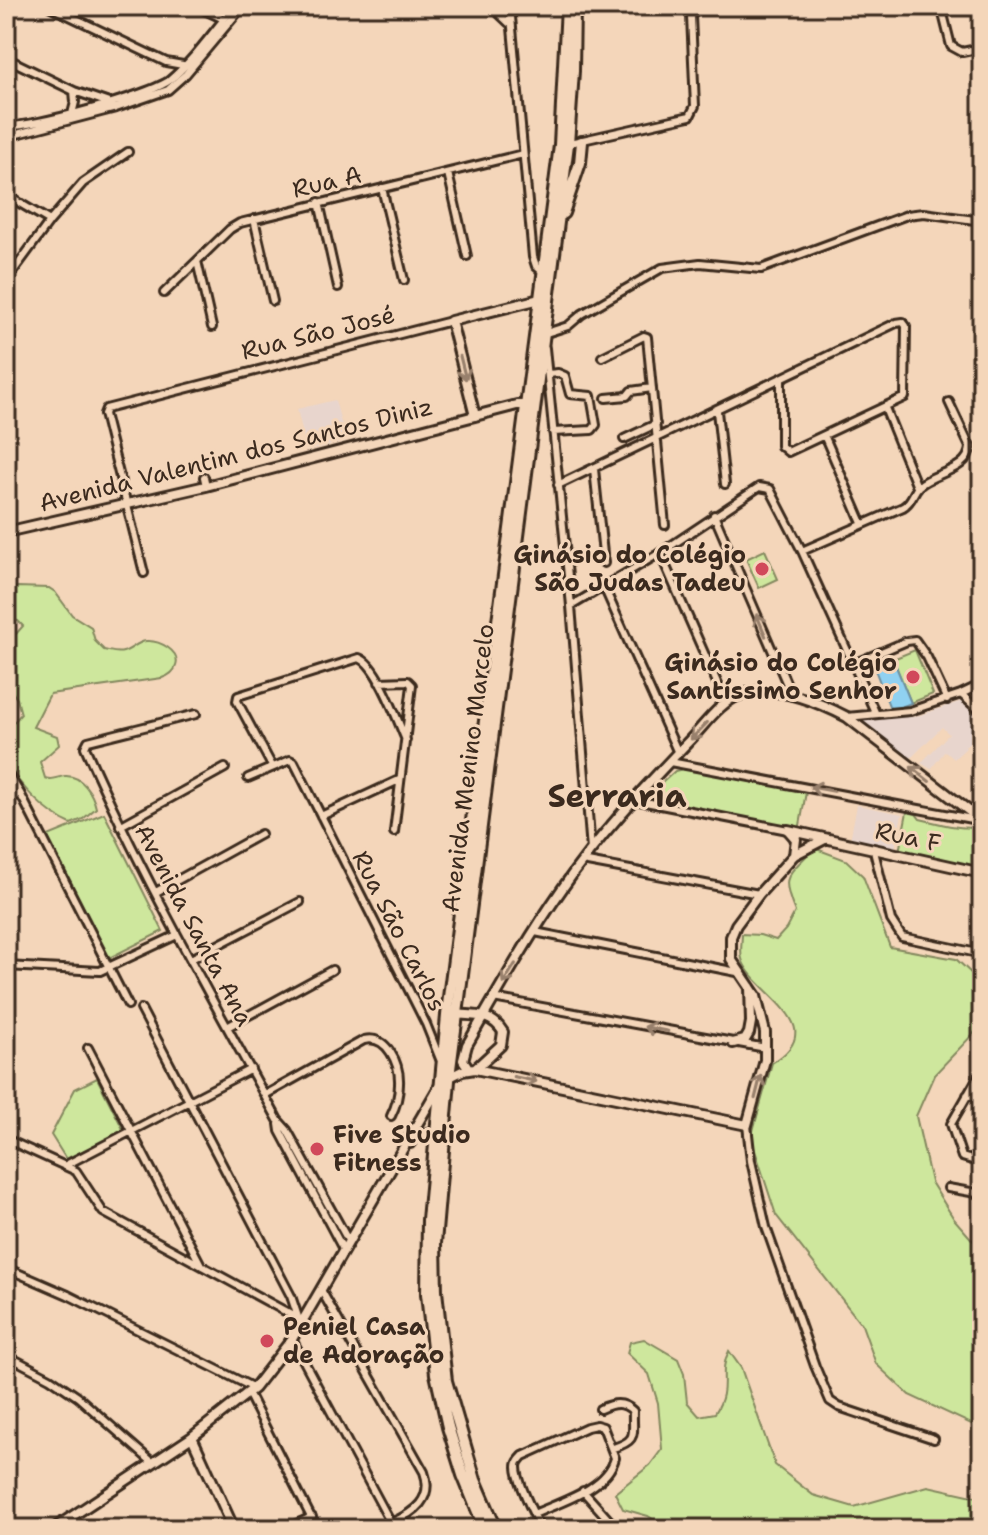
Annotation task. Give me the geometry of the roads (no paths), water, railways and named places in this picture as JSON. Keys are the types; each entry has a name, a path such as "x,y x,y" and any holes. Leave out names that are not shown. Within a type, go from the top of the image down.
{"main road":[{"name":"Avenida Menino Marcelo","path":"485,1529 448,1427 431,1339 427,1294 428,1220 530,405 540,299 564,145 567,6"},
{"name":"Avenida Menino Marcelo","path":"530,405 543,338 556,233 573,71 574,6"},
{"path":"556,233 580,163 582,142"},
{"name":"Avenida Menino Marcelo","path":"445,1081 442,1062 452,1014"},
{"name":"Avenida Menino Marcelo","path":"440,1130 435,1243 440,1338 457,1425 475,1480 496,1529"}],"street":[{"path":"49,6 166,62 183,65"},
{"path":"196,6 224,19"},
{"path":"6,134 17,134 71,117 153,89 170,80 235,6"},
{"path":"6,126 27,125 116,108 153,96 176,84 243,6"},
{"path":"491,6 510,23"},
{"path":"510,6 533,257 536,266 544,273"},
{"path":"564,145 686,118 693,113 692,12 700,6"},
{"path":"941,6 951,46 962,52 982,48"},
{"path":"6,58 116,108"},
{"path":"166,62 170,80"},
{"path":"71,117 74,91"},
{"path":"6,281 50,221 83,183 128,152"},
{"name":"Rua A","path":"164,293 240,223 523,154"},
{"path":"448,173 467,256"},
{"path":"382,188 404,280"},
{"path":"6,195 50,221"},
{"path":"319,202 338,287"},
{"path":"591,850 571,606 543,338 662,268 700,263 746,269 773,266 907,215 924,213 982,221"},
{"path":"254,219 273,301"},
{"path":"197,261 212,327"},
{"name":"Rua São José","path":"128,504 104,414 107,408 540,299"},
{"path":"451,321 475,416"},
{"path":"558,485 890,327 903,322 907,329 906,395 885,408 788,452 781,446 781,380"},
{"path":"602,357 647,337 665,525"},
{"path":"548,374 565,376 570,394 590,394 596,425 592,430 553,432"},
{"path":"606,398 627,396 631,391 652,388"},
{"path":"802,551 909,504 917,487 964,461 970,447 949,402"},
{"name":"Avenida Valentim dos Santos Diniz","path":"6,532 530,405"},
{"path":"885,408 917,487"},
{"path":"717,411 725,484"},
{"path":"624,439 656,424"},
{"path":"824,435 862,523"},
{"path":"310,459 312,469"},
{"path":"594,469 604,563"},
{"path":"571,606 660,553 759,487 770,489 802,551 875,712"},
{"path":"128,504 144,573"},
{"path":"714,515 792,696"},
{"path":"660,553 726,703"},
{"path":"604,587 678,753"},
{"path":"853,664 915,640 927,657 947,700"},
{"path":"248,778 272,766 237,701 239,696 359,658 368,662 406,740"},
{"name":"Rua São Carlos","path":"379,682 411,683 394,832"},
{"path":"847,717 910,711 947,700 982,684"},
{"path":"747,1125 472,1069 463,1060 464,1052 493,998 582,861 726,703 750,692 792,696 847,717 981,821"},
{"path":"961,694 982,713"},
{"name":"Avenida Santa Ana","path":"196,714 86,744 120,826 278,1120 287,1130 346,1246"},
{"name":"Rua São Carlos","path":"272,766 292,760 426,1024 442,1062"},
{"path":"670,761 981,821"},
{"path":"120,826 225,768"},
{"path":"6,771 128,1005"},
{"path":"321,816 399,780"},
{"path":"6,800 20,793"},
{"path":"635,800 788,830 796,839 794,855"},
{"name":"Rua F","path":"788,830 982,873"},
{"path":"156,892 261,834"},
{"path":"825,839 794,855 759,894 731,937 729,949 737,972 756,996 764,1020 766,1048 747,1125 751,1161 766,1227 830,1401 839,1407 934,1439"},
{"path":"874,851 891,920 899,933 909,940 982,954"},
{"path":"582,861 759,894"},
{"path":"191,959 300,902"},
{"path":"535,932 737,972"},
{"path":"6,966 89,971 109,969 177,935"},
{"path":"229,1026 332,970"},
{"path":"733,1043 745,1040 749,1033 750,986"},
{"path":"493,998 766,1048"},
{"path":"141,1009 291,1296 300,1319"},
{"path":"53,1529 192,1437 251,1390 292,1339 300,1319 321,1290 445,1081 472,1069 501,1045 504,1037 496,1021 484,1015 452,1014"},
{"path":"265,1095 364,1040 376,1038 384,1042 399,1072 398,1094 391,1116"},
{"path":"88,1048 202,1266"},
{"path":"66,1165 251,1069"},
{"path":"982,1070 951,1124 960,1153 967,1161 982,1163"},
{"path":"967,1095 982,1098"},
{"path":"346,1246 355,1237 414,1136 440,1130"},
{"path":"6,1139 66,1165 80,1175 100,1210 167,1251 202,1266 300,1319"},
{"path":"948,1188 982,1194"},
{"path":"6,1268 68,1295 251,1390 317,1529"},
{"path":"292,1339 393,1526 423,1502 428,1483 321,1290"},
{"path":"6,1355 78,1397 152,1462"},
{"path":"600,1409 618,1403 627,1404 633,1411 633,1437 629,1442 613,1448"},
{"path":"534,1514 583,1491 608,1472 615,1458 603,1427 591,1425 523,1456 519,1461 517,1471 534,1514 541,1529"},
{"path":"192,1437 234,1529"},
{"path":"583,1491 616,1529"},
{"path":"285,1529 312,1517"}],"water":[{"path":"893,659 911,703 891,711 874,667"}],"place":[{"name":"Ginásio do Colégio São Judas Tadeu","path":"762,569"},
{"name":"Ginásio do Colégio Santíssimo Senhor","path":"913,677"},
{"name":"Five Studio Fitness","path":"317,1149"},
{"name":"Peniel Casa de Adoração","path":"267,1341"}],"district":[{"name":"Serraria","path":"617,796"}]}
